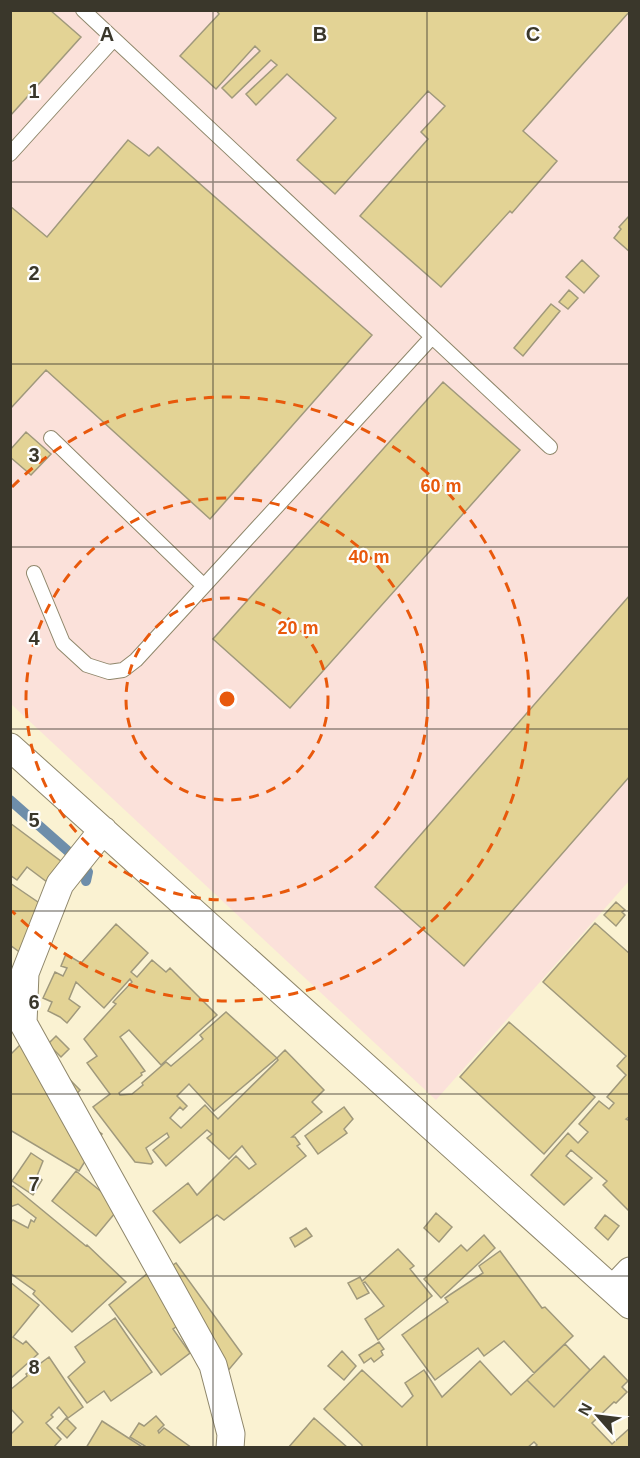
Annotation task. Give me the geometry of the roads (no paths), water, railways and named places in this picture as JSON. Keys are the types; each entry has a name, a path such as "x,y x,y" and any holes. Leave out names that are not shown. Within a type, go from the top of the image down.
{"street":[{"path":"10,747 624,1289"},
{"path":"103,830 60,884 25,973 22,1023 213,1365 231,1434 230,1448"}],"lane":[{"path":"83,10 550,447"},
{"path":"10,154 113,40"},
{"path":"34,573 63,643 87,665 109,672 123,670 136,660 432,337"},
{"path":"51,438 204,586"}],"waterway":[{"path":"10,800 78,860 88,872 86,881"}]}
